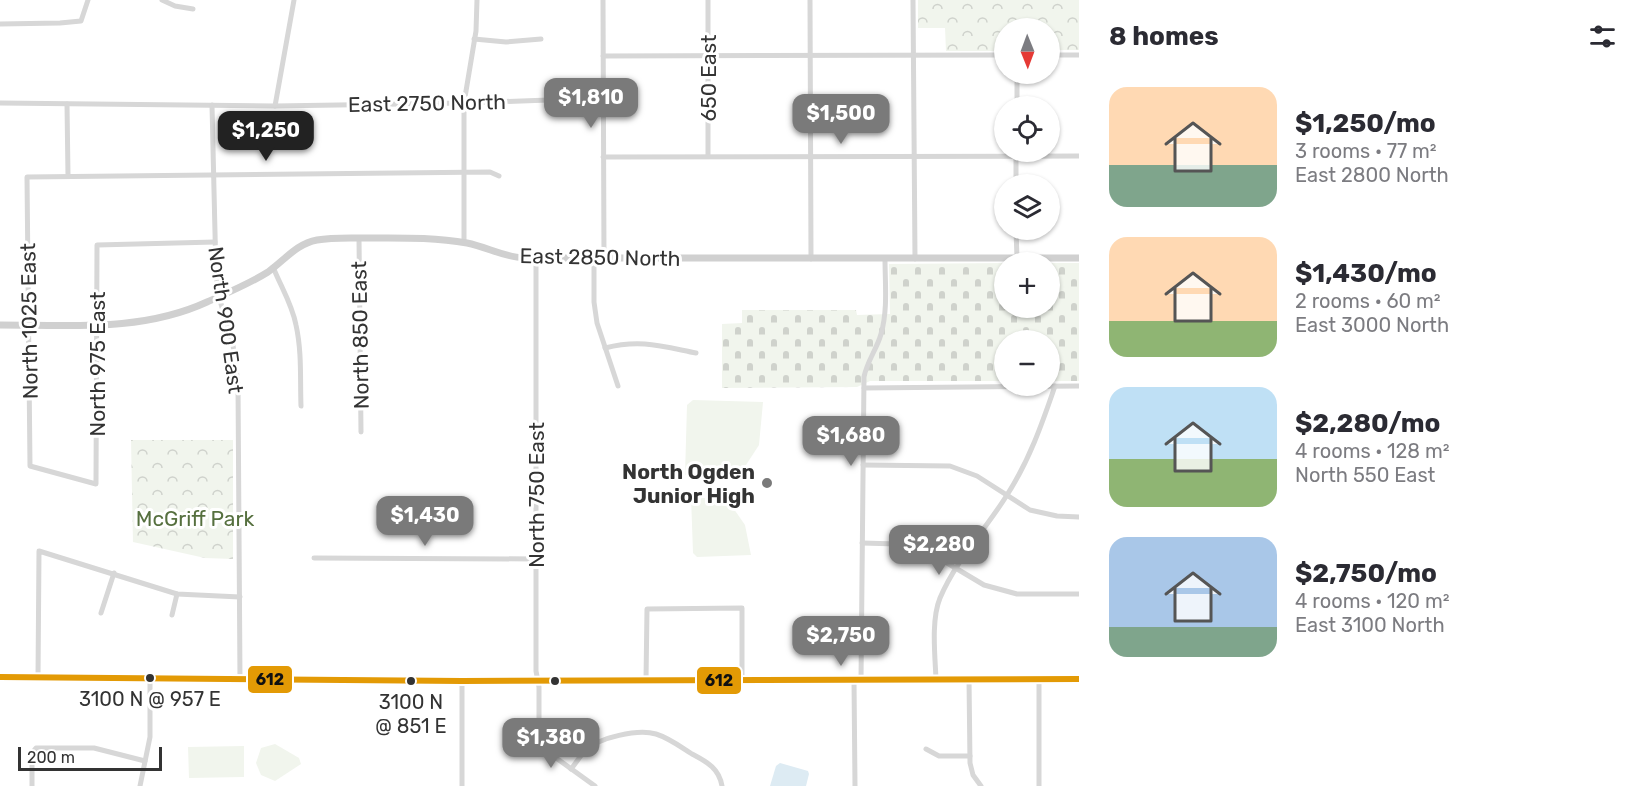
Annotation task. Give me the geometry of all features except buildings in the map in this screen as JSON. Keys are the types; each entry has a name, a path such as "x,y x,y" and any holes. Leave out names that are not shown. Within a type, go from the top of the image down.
{"street":[{"path":"0,24 81,21 88,0"},
{"path":"165,0 175,6 193,9"},
{"path":"275,106 294,0"},
{"path":"464,243 464,103 474,39 477,0"},
{"path":"603,0 604,258"},
{"name":"650 East","path":"708,0 708,156"},
{"path":"810,0 811,259"},
{"path":"912,0 915,259"},
{"path":"474,39 506,42 541,39"},
{"path":"603,56 994,55"},
{"path":"1060,55 1079,55"},
{"name":"East 2750 North","path":"0,103 275,106 603,98"},
{"path":"67,104 68,176 464,172 490,172 499,176"},
{"name":"North 900 East","path":"212,105 214,242 219,297 233,345 238,384 240,680"},
{"path":"603,157 994,154"},
{"path":"1060,155 1079,156"},
{"name":"North 1025 East","path":"30,466 27,177 68,176"},
{"name":"East 2850 North","path":"0,325 97,325 136,323 165,318 219,297 255,279 292,251 311,241 333,238 425,238 464,243 513,257 536,258 994,258"},
{"name":"North 850 East","path":"359,238 361,432"},
{"name":"North 975 East","path":"30,466 96,484 97,245 214,242"},
{"name":"North 750 East","path":"536,258 536,559 539,731 547,750 571,769"},
{"name":"East 2850 North","path":"1060,258 1079,258"},
{"path":"594,259 594,302 597,323 618,386"},
{"path":"855,786 864,388 867,364 879,341 883,326 885,259"},
{"path":"273,267 290,303 296,324 300,352 301,406"},
{"path":"605,348 638,342 696,353"},
{"path":"1060,386 1079,386"},
{"path":"864,388 994,387"},
{"path":"936,679 934,630 939,599 957,568 1007,495 1032,450 1051,396"},
{"path":"863,465 950,466 977,476 1030,510 1057,516 1079,516"},
{"path":"862,543 897,544 927,551 984,585 1017,594 1079,594"},
{"path":"38,677 39,551 177,594 240,597"},
{"path":"314,558 536,559"},
{"path":"101,613 114,573"},
{"path":"172,615 177,594"},
{"path":"646,680 647,609 742,608 742,680"},
{"path":"0,677 462,681 1079,679"},
{"path":"140,786 150,729 150,678"},
{"path":"969,679 970,756 973,775 981,786"},
{"path":"1040,679 1040,786"},
{"path":"462,681 462,786"},
{"path":"595,786 571,769 585,751 597,742 630,734 650,733 664,737 710,764 718,773 722,786"},
{"path":"32,786 33,750 36,748 94,748 145,761"},
{"path":"926,749 939,756 970,756"}],"green space":[{"path":"918,0 1079,0 1079,50 1060,50 1060,18 994,18 994,51 946,51 945,28 918,28"},
{"path":"994,263 994,318 1060,318 1060,263 1079,263 1079,381 1060,381 1060,330 994,330 994,381 870,381 857,387 722,388 722,324 742,323 742,310 856,310 857,315 890,314 889,264"},
{"path":"693,400 763,402 759,445 744,468 722,478 685,475 687,405"},
{"name":"McGriff Park","path":"131,440 233,440 233,559 205,558 133,542"},
{"path":"691,496 729,502 745,525 751,555 697,557 693,553"},
{"path":"275,744 299,758 301,764 275,781 261,775 256,763 261,748"},
{"path":"244,746 244,777 189,778 188,747"}],"shaded area":[{"path":"780,763 808,771 806,786 770,786 776,766"}],"transit line":[{"name":"612","path":"0,677 462,681 1079,679"}],"place":[{"name":"North Ogden Junior High","path":"767,483"},
{"name":"3100 N @ 957 E","path":"150,678"},
{"name":"3100 N @ 851 E","path":"411,681"}]}
